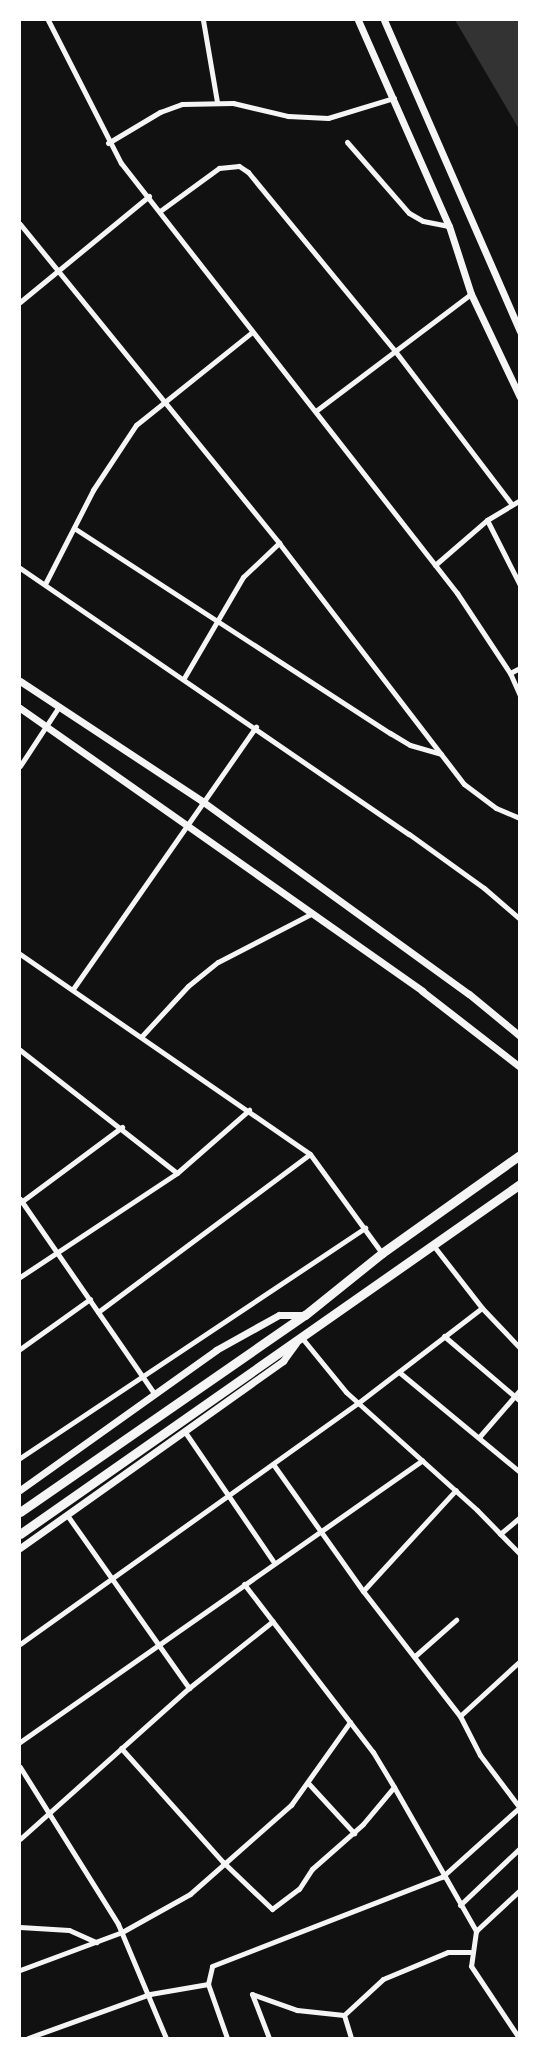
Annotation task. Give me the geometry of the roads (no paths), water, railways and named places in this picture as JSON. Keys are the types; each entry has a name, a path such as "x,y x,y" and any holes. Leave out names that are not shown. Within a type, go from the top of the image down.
{"main road":[{"path":"20,1512 305,1315 382,1253 519,1155"},
{"path":"20,1534 519,1186"}],"street":[{"path":"48,20 108,142 252,332 316,410 435,565 510,674 519,695"},
{"path":"203,20 217,102"},
{"path":"358,20 449,226 471,294 519,398"},
{"path":"384,20 519,332"},
{"path":"108,142 160,112 182,104 217,102 288,116 328,118 394,98"},
{"path":"347,142 410,213 423,221 449,226"},
{"path":"160,211 219,168 239,166 248,172 395,351 511,503"},
{"path":"20,302 149,196"},
{"path":"20,224 56,272 165,401 279,543 441,754 477,795 519,819"},
{"path":"316,410 471,294"},
{"path":"45,584 118,447 136,424 252,332"},
{"path":"435,565 487,520 519,500"},
{"path":"487,520 519,585"},
{"path":"74,528 214,622 410,745 441,754"},
{"path":"184,678 214,622 243,577 279,543"},
{"path":"20,568 256,727 484,888 519,919"},
{"path":"510,674 519,668"},
{"path":"20,681 202,801 469,994 519,1036"},
{"path":"20,708 187,823 310,914 422,991 519,1067"},
{"path":"20,766 58,708"},
{"path":"73,988 256,727"},
{"path":"141,1037 188,986 218,962 310,914"},
{"path":"20,954 73,988 309,1154 382,1253"},
{"path":"20,1050 122,1127 177,1173"},
{"path":"20,1278 177,1173 249,1110"},
{"path":"122,1127 20,1201 154,1393"},
{"path":"98,1312 309,1154"},
{"path":"20,1458 365,1228"},
{"path":"433,1245 482,1308 519,1348"},
{"path":"20,1349 90,1299"},
{"path":"20,1644 358,1403 482,1308"},
{"path":"20,1490 216,1350 279,1315 305,1315"},
{"path":"444,1336 519,1401"},
{"path":"20,1548 283,1361 300,1339 358,1403 456,1490 519,1554"},
{"path":"399,1372 480,1436 519,1472"},
{"path":"480,1436 519,1390"},
{"path":"185,1432 226,1497 273,1561"},
{"path":"20,1742 158,1646 273,1561 422,1460"},
{"path":"227,2038 208,1984 212,1966 442,1877 519,1808 480,1755 460,1716 363,1591 273,1464"},
{"path":"363,1591 456,1490"},
{"path":"67,1515 189,1688"},
{"path":"500,1534 519,1517"},
{"path":"244,1584 350,1722 394,1787 442,1877 476,1931 476,1944 470,1952 471,1966 519,2038"},
{"path":"415,1656 456,1620"},
{"path":"20,1839 189,1688 273,1621"},
{"path":"460,1716 519,1661"},
{"path":"20,1970 122,1932 190,1894 223,1862 291,1805 309,1784 350,1722"},
{"path":"121,1748 223,1862 266,1906 278,1908 299,1889 321,1859 354,1833 394,1787"},
{"path":"20,1767 50,1810 122,1932 150,1994 166,2038"},
{"path":"309,1784 354,1833"},
{"path":"460,1905 519,1848"},
{"path":"476,1931 519,1890"},
{"path":"20,1927 69,1930 96,1942"},
{"path":"268,2038 252,1994 297,2010 344,2014 382,1979 448,1952 470,1952"},
{"path":"28,2038 150,1994 208,1984"},
{"path":"344,2014 351,2038"}]}
